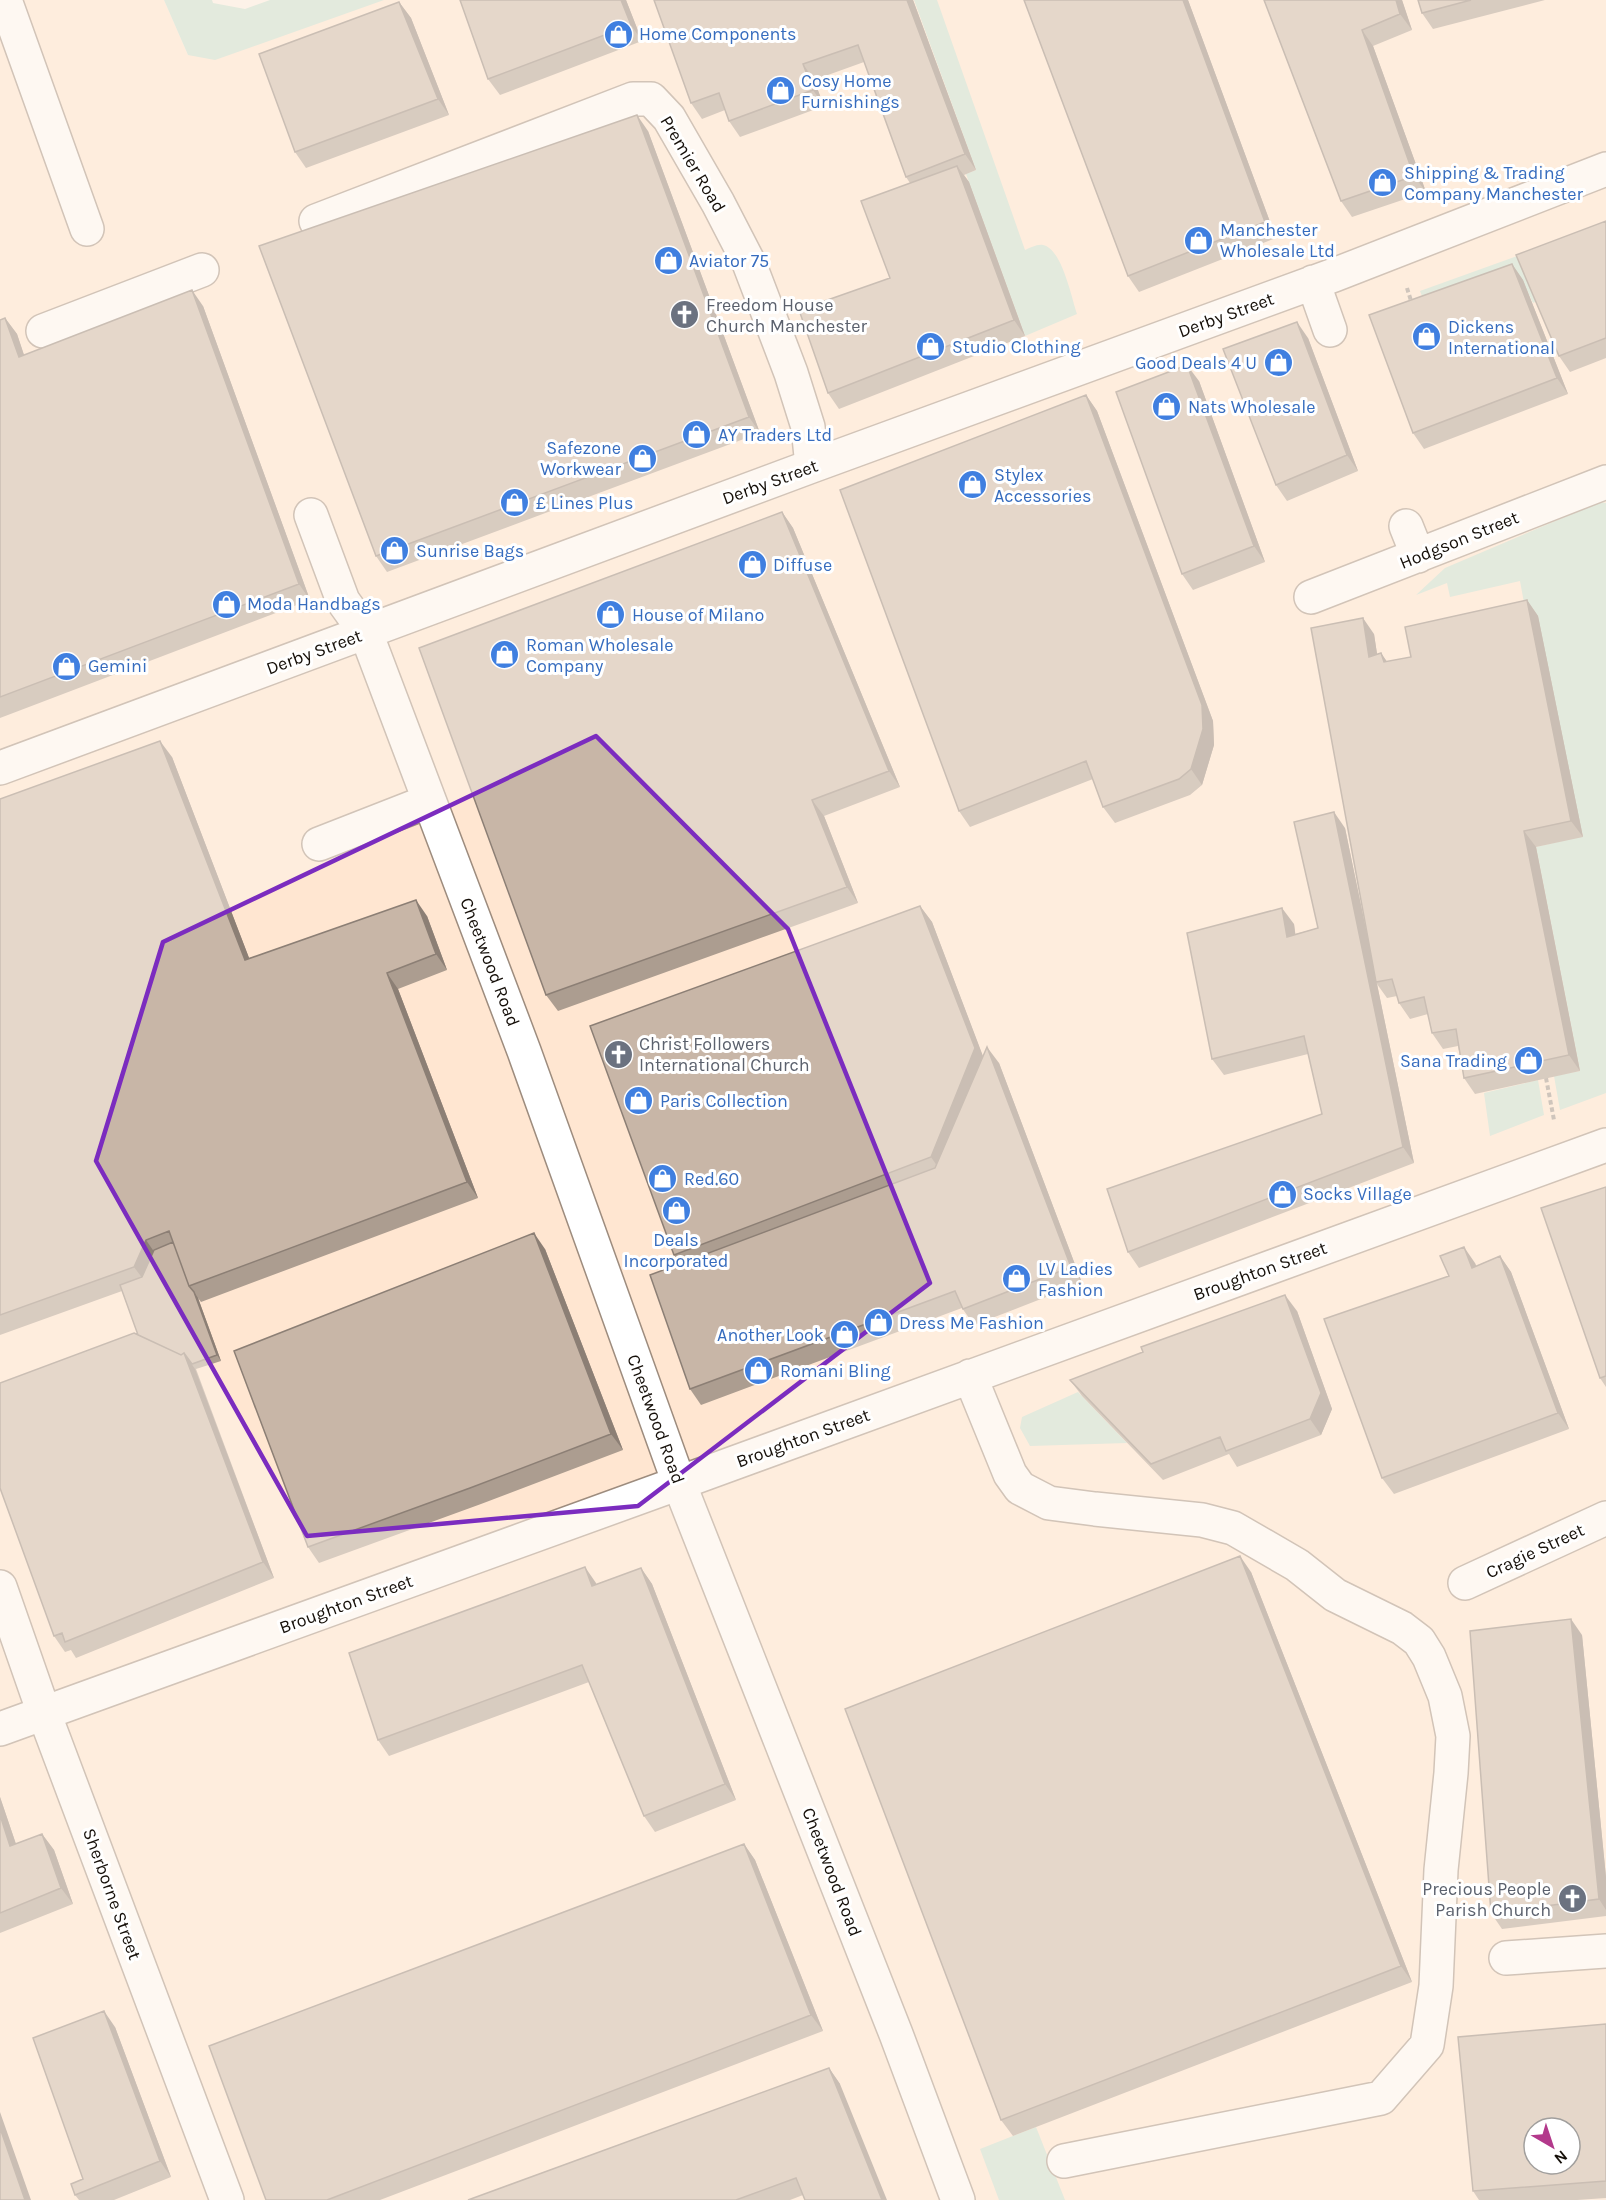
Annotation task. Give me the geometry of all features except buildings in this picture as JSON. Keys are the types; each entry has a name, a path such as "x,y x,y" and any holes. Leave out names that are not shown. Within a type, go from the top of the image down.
{"street":[{"path":"4,0 87,229"},
{"name":"Premier Road","path":"316,221 633,99 651,99 669,118 718,203 749,263 808,427 812,466"},
{"name":"Derby Street","path":"0,768 1313,282 1606,169"},
{"path":"43,331 202,270"},
{"path":"1313,282 1330,330"},
{"name":"Hodgson Street","path":"1311,597 1606,482"},
{"name":"Cheetwood Road","path":"311,515 343,601 366,633 524,1051 680,1484 896,2034 958,2200"},
{"path":"1406,526 1418,556"},
{"path":"319,844 429,801"},
{"name":"Broughton Street","path":"0,1729 680,1484 1606,1145"},
{"path":"970,1376 1010,1474 1020,1488 1049,1503 1202,1520 1233,1528 1297,1565 1335,1595 1386,1619 1419,1641 1429,1657 1445,1696 1453,1736 1441,1870 1436,1986 1427,2045 1381,2098 1064,2161"},
{"name":"Cragie Street","path":"1465,1583 1605,1526"},
{"name":"Sherborne Street","path":"0,1587 44,1713 227,2200"},
{"path":"1506,1958 1606,1951"}],"path":[{"path":"1406,285 1413,307"},
{"path":"1546,1078 1554,1120"}],"highlighted area":[{"path":"596,736 788,929 930,1283 638,1506 307,1536 96,1161 163,942"}],"shaded area":[{"path":"0,0 164,0 188,55 382,0 1606,0 1606,2200 0,2200"}],"green space":[{"path":"164,0 212,0 213,3 245,9 270,0 384,0 215,60 188,55"},
{"path":"914,0 937,0 1025,250 1041,245 1050,248 1061,264 1069,285 1077,314 1025,336 966,174 976,170"},
{"path":"1520,255 1539,300 1533,303 1522,280 1429,314 1420,291"},
{"path":"1600,502 1606,503 1606,1093 1560,1110 1554,1076 1580,1071 1536,847 1583,836 1527,619 1520,581 1450,597 1447,583 1416,595 1445,568"},
{"path":"1538,1080 1544,1115 1490,1136 1484,1093"},
{"path":"1078,1392 1127,1443 1030,1446 1020,1428 1022,1417"},
{"path":"1036,2127 1065,2200 999,2200 980,2149"}],"place":[{"name":"Home Components","path":"618,34"},
{"name":"Cosy Home Furnishings","path":"780,91"},
{"name":"Shipping & Trading Company Manchester","path":"1383,183"},
{"name":"Manchester Wholesale Ltd","path":"1199,240"},
{"name":"Aviator 75","path":"668,261"},
{"name":"Freedom House Church Manchester","path":"685,315"},
{"name":"Dickens International","path":"1427,337"},
{"name":"Studio Clothing","path":"931,347"},
{"name":"Good Deals 4 U","path":"1278,363"},
{"name":"Nats Wholesale","path":"1167,407"},
{"name":"AY Traders Ltd","path":"697,435"},
{"name":"Safezone Workwear","path":"642,458"},
{"name":"Stylex Accessories","path":"973,485"},
{"name":"£ Lines Plus","path":"515,503"},
{"name":"Sunrise Bags","path":"395,551"},
{"name":"Diffuse","path":"752,565"},
{"name":"Moda Handbags","path":"226,604"},
{"name":"House of Milano","path":"611,615"},
{"name":"Roman Wholesale Company","path":"505,655"},
{"name":"Gemini","path":"67,666"},
{"name":"Christ Followers International Church","path":"618,1054"},
{"name":"Sana Trading","path":"1528,1061"},
{"name":"Paris Collection","path":"639,1101"},
{"name":"Red.60","path":"663,1179"},
{"name":"Socks Village","path":"1282,1194"},
{"name":"Deals Incorporated","path":"676,1211"},
{"name":"LV Ladies Fashion","path":"1017,1279"},
{"name":"Dress Me Fashion","path":"878,1323"},
{"name":"Another Look","path":"845,1335"},
{"name":"Romani Bling","path":"759,1371"},
{"name":"Precious People Parish Church","path":"1572,1899"}]}
